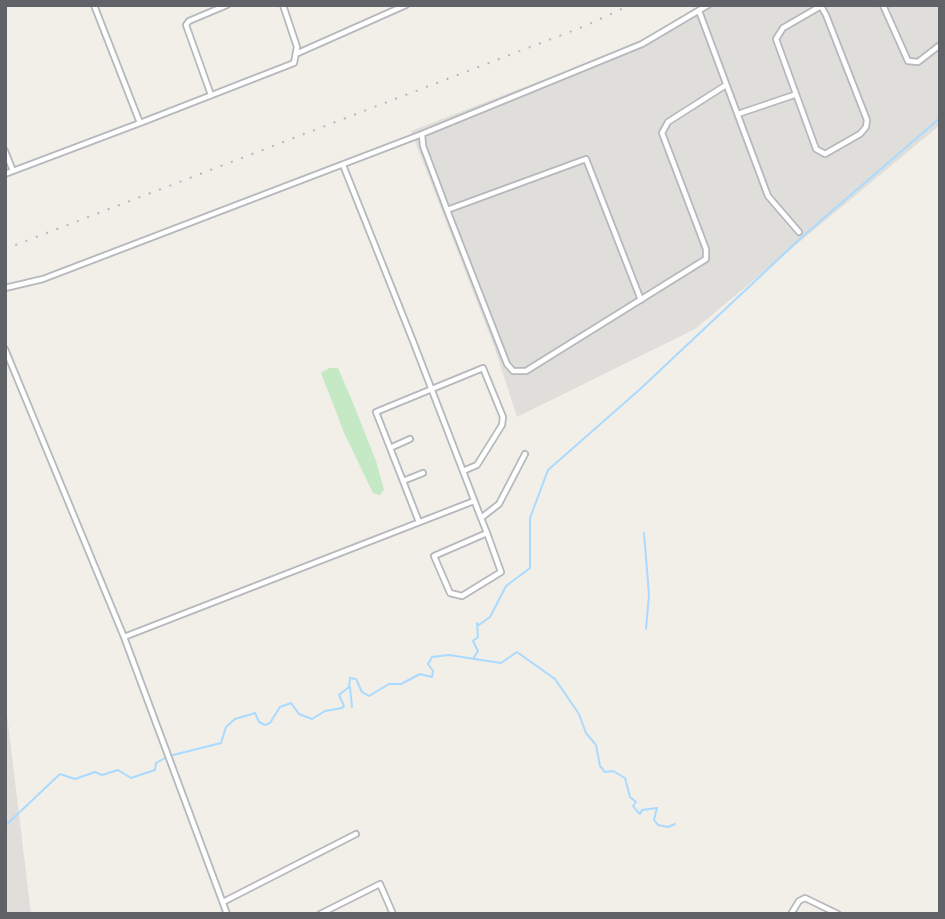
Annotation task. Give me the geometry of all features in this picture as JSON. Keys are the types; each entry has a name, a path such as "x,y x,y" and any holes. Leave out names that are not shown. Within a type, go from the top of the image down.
{"street":[{"path":"94,5 140,123"},
{"path":"211,95 186,25 189,21 227,5"},
{"path":"5,174 294,63 298,53 283,5"},
{"path":"298,53 406,5"},
{"path":"5,288 43,279 422,134 642,44 708,5"},
{"path":"883,5 908,61 918,62 940,46"},
{"path":"821,6 867,120 866,127 831,152 820,152 794,95 776,39 783,28 821,6"},
{"path":"699,11 768,196 799,232"},
{"path":"422,134 423,146 507,364 513,372 526,371 706,259 706,249 662,133 668,122 726,85"},
{"path":"738,114 794,95"},
{"path":"5,151 13,171"},
{"path":"447,210 586,159 641,300"},
{"path":"343,165 431,388 487,533 501,572 463,596 450,593 434,556 487,533"},
{"path":"5,349 124,637 227,914"},
{"path":"419,522 376,412 479,368 485,370 503,417 502,425 477,465 463,471"},
{"path":"390,448 410,439"},
{"path":"481,518 499,504 525,454"},
{"path":"403,481 423,473"},
{"path":"124,637 474,501"},
{"path":"223,902 356,834"},
{"path":"320,914 380,884 393,914"},
{"path":"791,914 799,901 807,898 838,914"}],"shaded area":[{"path":"700,5 940,5 940,125 695,329 517,417 494,346 411,131 643,41"},
{"path":"6,707 31,914 5,914"}],"green space":[{"path":"329,368 338,368 353,403 376,461 384,490 380,495 373,493 345,435 321,373"}],"waterway":[{"path":"473,659 478,651 473,641 478,637 477,623 479,625 490,617 506,586 530,568 530,518 548,470 638,391 802,237 940,118"},
{"path":"644,533 649,595 646,629"},
{"path":"173,755 221,743 226,727 235,719 255,713 259,722 265,725 270,723 280,707 291,703 299,714 312,719 325,711 342,708 344,706 339,695 349,687 350,678 356,679 362,692 369,696 389,684 401,684 420,674 432,677 433,671 428,664 432,657 449,655 501,663 517,652 555,679 579,714 586,733 596,745 600,766 605,772 613,771 625,778 630,797 636,802 633,806 637,811 640,814 642,810 657,808 654,820 658,825 668,827 675,824"},
{"path":"350,687 352,707"},
{"path":"5,826 60,774 75,779 95,772 102,775 118,770 131,778 155,770 156,763 165,758"}],"railway":[{"path":"5,249 585,26 630,5"}]}
